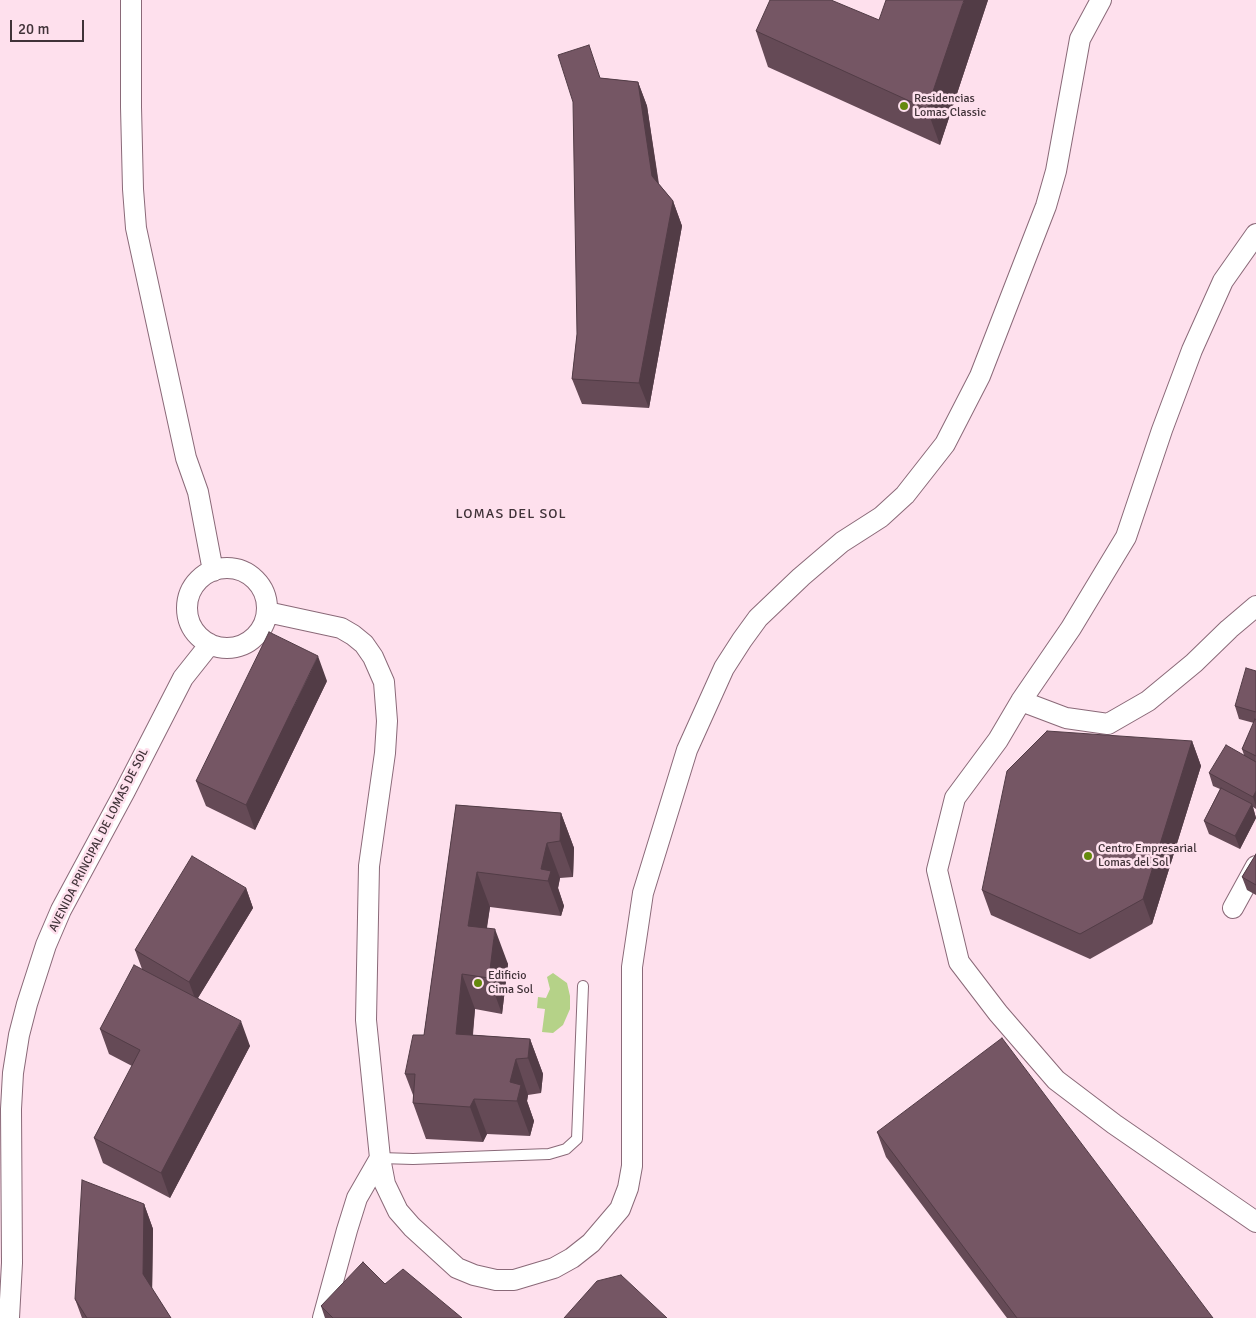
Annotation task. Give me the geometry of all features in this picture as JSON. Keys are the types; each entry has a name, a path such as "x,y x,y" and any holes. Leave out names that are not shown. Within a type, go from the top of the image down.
{"street":[{"path":"131,0 131,107 136,228 186,458 198,492 213,571"},
{"path":"267,612 341,628 354,635 374,657 384,682 387,721 386,745 369,866 366,1020 380,1158 385,1184 398,1211 412,1227 457,1268 474,1275 496,1280 514,1280 554,1268 572,1258 591,1243 620,1209 628,1188 632,1166 632,967 643,893 687,750 724,668 758,618 801,577 842,542 881,517 905,495 945,444 980,376 1046,206 1056,171 1080,40 1101,0"},
{"path":"1256,234 1223,280 1192,350 1162,430 1126,537 1071,628 998,740 955,798 937,870 959,962 998,1013 1056,1080 1114,1124 1256,1222"},
{"path":"222,569 235,570 250,577 262,590 267,612 262,628 250,640 235,648 219,648 203,641 192,629 186,610 187,600 196,582 213,571 222,569"},
{"path":"1022,701 1066,718 1108,724 1148,701 1194,663 1256,606"},
{"name":"AVENIDA PRINCIPAL DE LOMAS DE SOL","path":"9,1318 12,1263 11,1109 13,1073 19,1035 27,1004 46,945 61,910 125,791 182,678 210,644"},
{"path":"1233,908 1256,866"},
{"path":"324,1318 357,1198 380,1158"}],"lane":[{"path":"380,1158 413,1159 549,1154 566,1149 577,1139 583,986"}],"shaded area":[{"path":"553,973 567,983 570,1009 563,1025 553,1033 542,1032 545,1009 537,1008 538,997 546,998 550,989 547,977"}],"building":[{"path":"770,0 831,0 879,20 886,0 964,0 927,109 756,31"},
{"path":"589,45 600,78 638,82 652,176 673,201 639,383 572,379 577,334 573,102 558,55"},
{"path":"269,632 318,656 246,805 196,781"},
{"path":"1246,668 1256,671 1256,712 1235,706"},
{"path":"1256,720 1256,756 1242,749"},
{"name":"Centro Empresarial Lomas del Sol","path":"1047,731 1192,741 1143,899 1080,934 982,890 1007,771"},
{"path":"1226,745 1256,762 1256,791 1253,797 1209,773"},
{"path":"1221,788 1252,804 1235,836 1204,821"},
{"path":"456,805 561,813 560,841 547,843 541,869 551,871 548,881 477,872 468,926 495,929 489,978 462,974 456,1034 530,1039 528,1058 516,1059 510,1082 521,1085 517,1101 474,1099 470,1107 413,1103 415,1074 405,1074 413,1035 424,1035"},
{"path":"1256,854 1256,885 1242,877"},
{"path":"192,856 246,888 189,982 135,950"},
{"path":"134,965 241,1021 161,1173 94,1138 140,1050 100,1029"},
{"path":"1002,1038 1213,1318 1017,1318 877,1132"},
{"path":"82,1180 144,1204 143,1274 171,1318 87,1318 75,1299"},
{"path":"363,1262 385,1284 403,1269 462,1318 333,1318 321,1306"},
{"path":"621,1275 667,1318 564,1318 597,1281"}],"place":[{"name":"Residencias Lomas Classic","path":"904,106"},
{"name":"Centro Empresarial Lomas del Sol","path":"1088,856"},
{"name":"Edificio Cima Sol","path":"478,983"}],"district":[{"name":"LOMAS DEL SOL","path":"511,514"}]}
